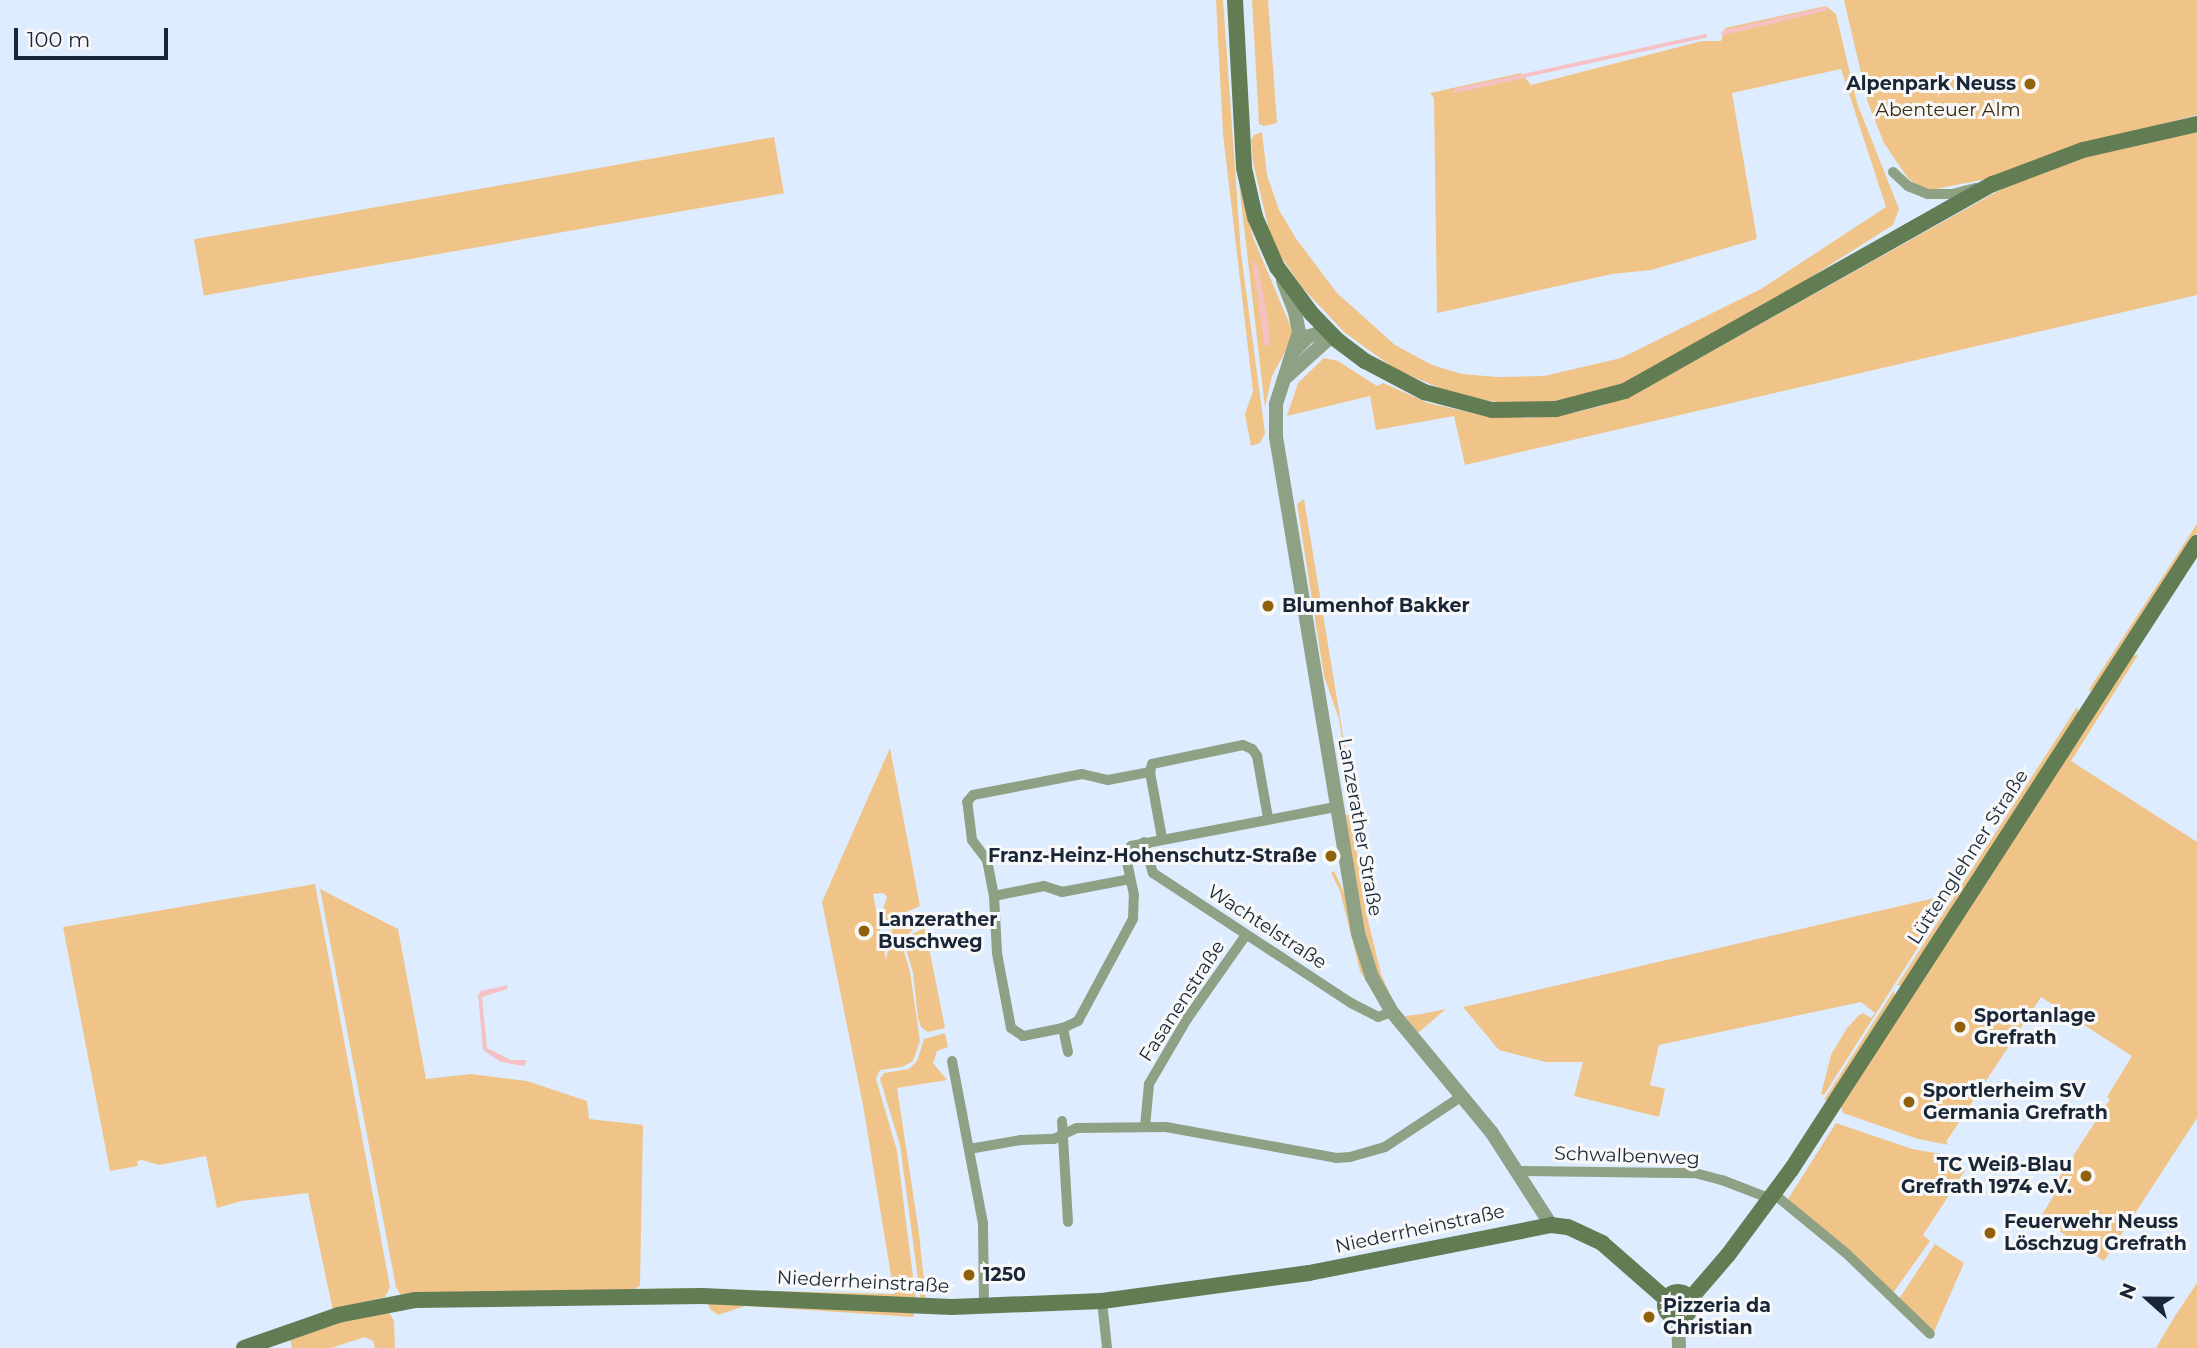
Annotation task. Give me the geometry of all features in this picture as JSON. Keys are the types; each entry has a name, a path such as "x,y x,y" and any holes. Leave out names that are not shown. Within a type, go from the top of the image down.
{"main road":[{"path":"1235,0 1244,168 1255,217 1277,267 1328,331 1350,351 1386,374 1445,400 1510,411 1572,407 1616,394 1658,375 1918,224 1993,184 2083,150 2197,124"},
{"name":"Lüttenglehner Straße","path":"1690,1298 1772,1197 2197,543"},
{"name":"Niederrheinstraße","path":"244,1348 338,1315 377,1305 415,1300 702,1296 984,1307 1102,1301 1309,1273 1550,1225 1568,1227 1602,1243 1665,1299"},
{"path":"1677,1291 1690,1298 1689,1311 1678,1318 1667,1312 1665,1299 1677,1291"}],"street":[{"path":"1893,172 1908,186 1928,194 1952,194 1993,184"},
{"name":"Lanzerather Straße","path":"1277,267 1298,323 1297,342 1276,404 1276,438 1358,933 1373,977 1392,1012 1462,1096 1519,1171 1550,1225"},
{"path":"1283,380 1326,341 1328,331 1309,335 1292,353"},
{"path":"1162,838 1151,765 1243,745 1250,747 1257,756 1268,818"},
{"path":"1150,772 1108,780 1082,774 969,798 966,807 972,840 985,855 994,896 997,953 1012,1028 1023,1036 1063,1028 1078,1021 1129,929 1135,910 1126,858 1128,849 1162,838 1335,807"},
{"name":"Wachtelstraße","path":"1144,842 1153,873 1374,1016 1382,1018 1392,1012"},
{"path":"994,896 1044,886 1062,892 1130,879"},
{"name":"Fasanenstraße","path":"1145,1127 1149,1084 1187,1018 1246,935"},
{"path":"1063,1028 1068,1052"},
{"path":"953,1061 983,1224 984,1307"},
{"path":"969,1149 1063,1136 1077,1128 1145,1127 1194,1130 1322,1155 1350,1157 1385,1147 1462,1096"},
{"path":"1062,1121 1068,1222"},
{"name":"Schwalbenweg","path":"1519,1171 1695,1173 1772,1197"},
{"path":"1772,1197 1847,1254 1930,1334"},
{"path":"1102,1301 1107,1348"},
{"path":"1678,1318 1679,1348"}],"green space":[{"path":"1216,0 1223,0 1241,253 1265,433 1260,443 1251,446 1245,414 1253,391 1223,134"},
{"path":"1252,0 1268,0 1277,123 1264,126 1259,124"},
{"name":"Alpenpark Neuss","path":"1844,0 2197,0 2197,115 2082,145 1991,178 1931,190 1915,184 1907,177 1884,143 1868,103"},
{"path":"1826,6 1836,14 1857,103 1899,209 1893,225 1776,299 1630,382 1552,403 1505,404 1449,392 1395,369 1344,332 1301,286 1272,243 1253,162 1251,141 1254,135 1262,132 1267,175 1279,210 1297,240 1337,293 1395,345 1432,365 1462,374 1497,377 1544,376 1621,358 1761,289 1886,207 1841,69 1732,93 1757,239 1651,270 1612,274 1437,313 1434,98 1430,93 1521,73 1531,85 1702,41 1721,41 1725,28"},
{"path":"2197,132 2197,295 1465,465 1454,416 1376,430 1370,396 1287,416 1298,383 1324,358 1338,361 1377,386 1383,383 1428,403 1481,415 1529,418 1578,412 1608,404 1671,374 2009,185 2081,158"},
{"path":"774,137 784,193 204,295 194,239"},
{"path":"1239,184 1253,237 1292,330 1288,347 1272,376 1265,407"},
{"path":"1304,499 1353,796 1359,801 1351,798 1339,719 1324,676 1297,504"},
{"path":"2197,524 2197,533 2096,689 2088,691"},
{"name":"Sportanlage Grefrath","path":"2138,655 2071,761 2197,842 2197,1118 2104,1261 2040,1218 2059,1187 2055,1184 2110,1099 2107,1097 2132,1056 2041,997 1946,1142 1949,1145 1918,1139 1843,1113 1840,1103 2130,656"},
{"path":"2077,707 2079,715 1902,986 1897,985"},
{"path":"890,748 920,906 885,921 883,909 887,897 883,893 873,894 886,960 893,924 905,914 916,912 918,923 907,936 903,948 910,972 920,1041 913,1061 902,1067 880,1070 876,1079 897,1151 916,1300 649,1288 894,1294 863,1105 822,902"},
{"path":"1346,815 1351,815 1366,912 1381,974 1397,1010 1376,976 1354,887"},
{"path":"1334,871 1344,892 1381,1006 1360,971 1340,891 1331,873"},
{"path":"315,884 390,1287 385,1297 333,1311 308,1193 241,1201 217,1208 206,1156 159,1165 142,1160 137,1161 138,1166 110,1171 63,927"},
{"path":"320,889 398,929 426,1079 471,1074 527,1081 587,1101 589,1119 643,1125 640,1286 634,1289 406,1296 400,1294 396,1287"},
{"path":"1952,894 1824,1095 1821,1094 1831,1055 1847,1028 1859,1015 1863,1013 1871,1018 1875,1013 1861,1002 1659,1045 1650,1085 1665,1089 1659,1117 1574,1096 1583,1062 1546,1062 1499,1050 1463,1007"},
{"path":"925,928 945,1028 928,1032 921,1027 918,1018 913,972 906,949 912,934"},
{"path":"1894,990 1895,998 1829,1100 1824,1100"},
{"path":"1446,1009 1418,1033 1405,1016 1421,1014"},
{"path":"945,1033 948,1047 937,1051 933,1063 947,1080 897,1088 919,1233 926,1301 921,1301 900,1145 880,1079 884,1073 909,1069 917,1061 924,1039"},
{"path":"1836,1123 1912,1149 1947,1155 1966,1169 1923,1235 1930,1241 1893,1293 1788,1199"},
{"path":"1935,1244 1964,1263 1933,1334 1899,1299"},
{"path":"2197,1283 2197,1348 2156,1348 2175,1316"},
{"path":"707,1301 914,1310 914,1317 745,1306 718,1315 710,1309"},
{"path":"388,1311 394,1321 395,1348 375,1348 373,1341 365,1337 331,1348 292,1348 290,1339 342,1321"}],"shaded area":[{"path":"1252,258 1258,268 1268,319 1270,345 1265,347"},
{"path":"508,985 507,989 482,997 487,1048 511,1060 527,1060 524,1066 501,1062 483,1050 478,995 481,991"}],"waterway":[{"path":"1723,33 1825,9"},
{"path":"1455,91 1705,36"}],"place":[{"name":"Alpenpark Neuss","path":"2030,84"},
{"name":"Blumenhof Bakker","path":"1268,606"},
{"name":"Franz-Heinz-Hohenschutz-Straße","path":"1331,856"},
{"name":"Lanzerather Buschweg","path":"864,931"},
{"name":"Sportanlage Grefrath","path":"1960,1027"},
{"name":"Sportlerheim SV Germania Grefrath","path":"1909,1102"},
{"name":"TC Weiß-Blau Grefrath 1974 e.V.","path":"2086,1176"},
{"name":"Feuerwehr Neuss Löschzug Grefrath","path":"1990,1233"},
{"name":"1250","path":"969,1275"},
{"name":"Pizzeria da Christian","path":"1649,1317"}],"park label":[{"name":"Abenteuer Alm","path":"1948,110"}]}
